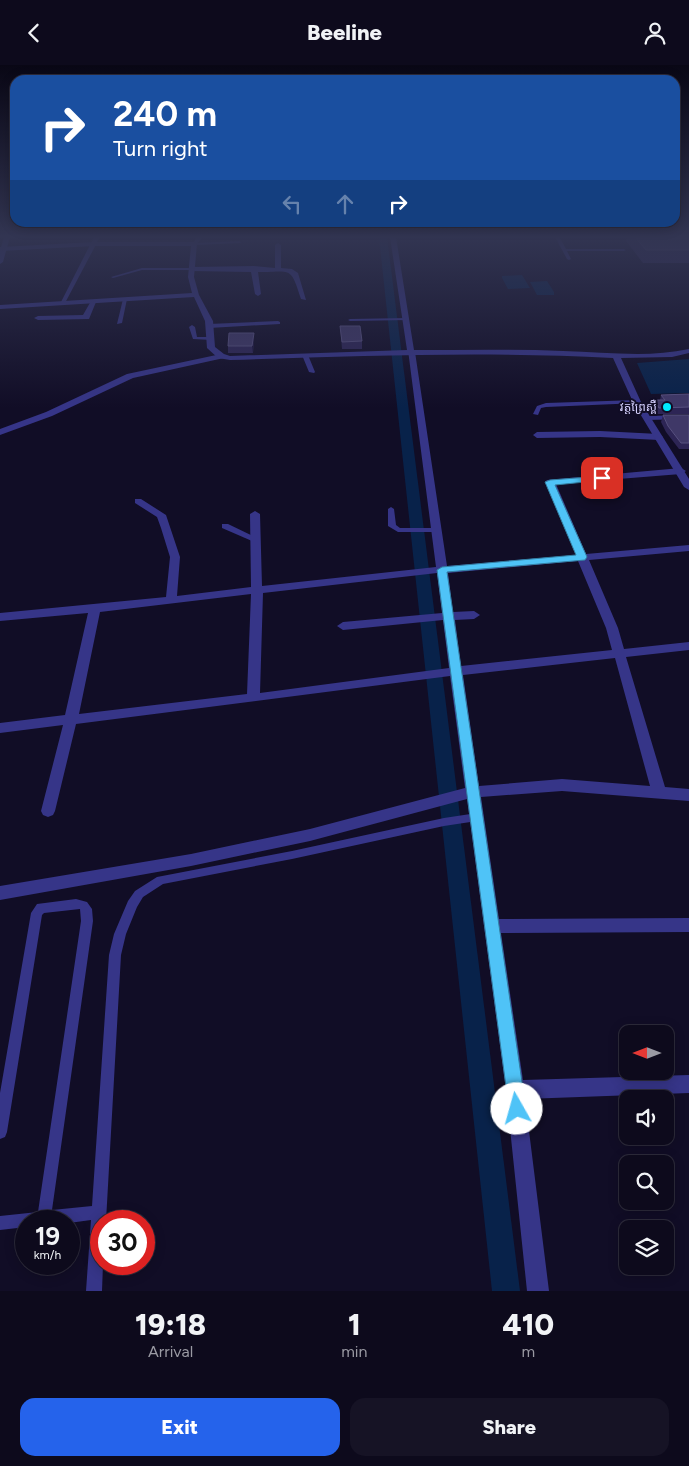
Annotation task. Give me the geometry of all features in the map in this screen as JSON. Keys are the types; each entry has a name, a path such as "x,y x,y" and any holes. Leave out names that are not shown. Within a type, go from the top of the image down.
{"street":[{"path":"62,303 67,294"},
{"path":"303,294 304,299"},
{"path":"402,294 406,319 401,352 431,530 466,793 492,926 515,1090 538,1291"},
{"path":"0,307 196,295 209,321 211,348 221,356"},
{"path":"38,318 86,317 93,301"},
{"path":"0,432 49,414 130,376 221,356 401,352 563,353 617,358 672,355 689,351"},
{"path":"617,358 637,402 681,471 689,487"},
{"path":"537,435 600,434 659,437"},
{"path":"659,792 620,652 550,482 681,471"},
{"path":"138,501 161,515 166,528 175,557 170,599"},
{"path":"253,698 257,591 255,514"},
{"path":"0,617 257,591 416,572 689,548"},
{"path":"48,811 71,719 95,608"},
{"path":"343,627 420,618 474,615"},
{"path":"0,728 253,698 449,672 689,646"},
{"path":"0,893 191,860 310,835 466,793 562,785 689,795"},
{"path":"492,926 689,925"},
{"path":"515,1090 689,1084"}],"lane":[{"path":"119,323 125,299"},
{"path":"350,320 406,319"},
{"path":"209,326 278,323"},
{"path":"192,327 195,338 210,339"},
{"path":"305,355 312,371"},
{"path":"536,415 539,407 546,405 637,402"},
{"path":"647,418 689,417"},
{"path":"391,509 392,526 398,530 431,530"},
{"path":"225,526 255,539"},
{"path":"99,1210 115,955 120,934 132,904 139,894 161,880 470,818"},
{"path":"0,1132 37,913 40,908 83,905 86,909 87,921 45,1210"},
{"path":"0,1223 15,1221"},
{"path":"94,1291 95,1275"}],"water":[{"path":"689,359 689,393 651,394 637,363"}],"building":[{"path":"340,326 360,326 362,341 342,342"},
{"path":"229,333 254,333 252,346 228,346"},
{"path":"689,394 689,407 659,408 655,400 665,400 661,395"},
{"path":"663,415 689,415 689,443 681,443 668,426"}],"waterway":[{"path":"390,294 506,1291"}],"place":[{"name":"វត្តព្រៃស្ពឺ","path":"667,407"}],"route":[{"path":"517,1109 442,570 582,557 550,482 602,478"}]}
